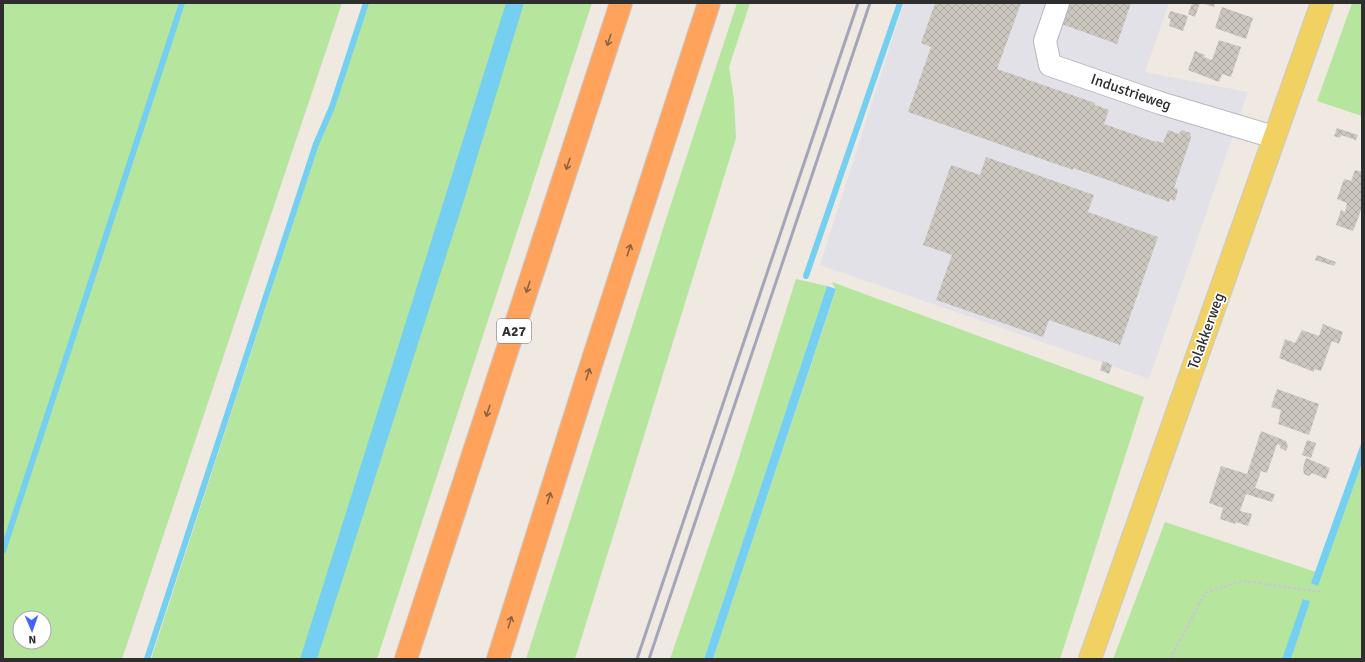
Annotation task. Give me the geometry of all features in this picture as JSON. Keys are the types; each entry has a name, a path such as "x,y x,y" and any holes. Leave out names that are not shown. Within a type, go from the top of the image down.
{"highway":[{"name":"A27","path":"406,659 621,3"},
{"path":"498,659 593,358 710,3"}],"main road":[{"name":"Tolakkerweg","path":"1090,659 1322,3"}],"street":[{"name":"Industrieweg","path":"1058,3 1045,41 1050,65 1160,103 1274,137"}],"path":[{"path":"1170,659 1205,593 1243,581 1322,592"}],"shaded area":[{"path":"904,3 1169,3 1145,72 1248,92 1149,379 820,265"}],"green space":[{"path":"3,3 342,3 122,659 3,659"},
{"path":"365,3 592,3 377,659 151,659"},
{"path":"737,3 750,3 729,67 734,99 736,138 575,659 526,659 670,207"},
{"path":"1352,3 1362,3 1362,116 1317,101"},
{"path":"796,279 827,286 704,659 670,659 735,470"},
{"path":"832,282 1144,397 1060,659 713,659 836,290"},
{"path":"1362,463 1362,659 1291,659 1309,601 1304,599 1282,659 1113,659 1165,522 1322,574"}],"water":[{"path":"506,3 524,3 464,200 317,659 300,659"},
{"path":"827,286 836,289 713,659 704,659"},
{"path":"1362,441 1362,463 1318,586 1311,583"},
{"path":"1303,599 1310,601 1291,659 1282,659"}],"building":[{"path":"935,3 1021,3 997,69 1095,103 1095,105 1109,110 1104,124 1156,142 1163,143 1168,130 1179,134 1182,130 1190,133 1191,138 1174,188 1178,189 1175,201 1170,199 1169,202 1073,168 1073,170 908,112 931,47 921,43"},
{"path":"1063,3 1131,3 1117,44 1056,22"},
{"path":"1192,3 1200,3 1195,17 1188,14"},
{"path":"1201,3 1215,3 1214,7"},
{"path":"1222,7 1253,18 1246,39 1215,28"},
{"path":"1170,11 1188,16 1183,31 1169,26 1171,19 1168,18"},
{"path":"1219,40 1241,47 1231,77 1222,74 1219,82 1188,70 1195,51 1212,60"},
{"path":"1337,128 1358,135 1356,140 1341,135 1340,138 1334,136"},
{"path":"986,157 1094,195 1088,212 1158,237 1120,345 1049,320 1043,337 936,300 952,255 923,245 951,165 980,175"},
{"path":"1355,170 1362,172 1362,208 1353,231 1336,225 1341,210 1345,212 1347,203 1337,199 1344,179 1351,181"},
{"path":"1317,255 1336,262 1334,266 1315,260"},
{"path":"1323,324 1343,332 1339,344 1332,341 1321,371 1314,369 1314,372 1279,358 1285,339 1295,343 1302,330 1319,336"},
{"path":"1103,361 1112,365 1109,374 1100,370"},
{"path":"1277,389 1319,404 1309,435 1278,424 1281,410 1271,407"},
{"path":"1261,431 1286,441 1288,446 1286,451 1280,448 1281,446 1277,444 1267,473 1261,471 1255,488 1275,494 1272,502 1246,494 1240,511 1252,514 1248,526 1236,522 1235,524 1220,519 1223,508 1209,503 1221,466 1247,474"},
{"path":"1307,440 1316,443 1311,458 1302,455"},
{"path":"1306,458 1330,468 1326,479 1312,473 1309,476 1304,474 1303,468"}],"waterway":[{"path":"3,551 182,3"},
{"path":"147,659 316,144 332,107 366,3"},
{"path":"806,276 900,3"}],"railway":[{"path":"637,659 858,3"},
{"path":"649,659 870,3"}]}
